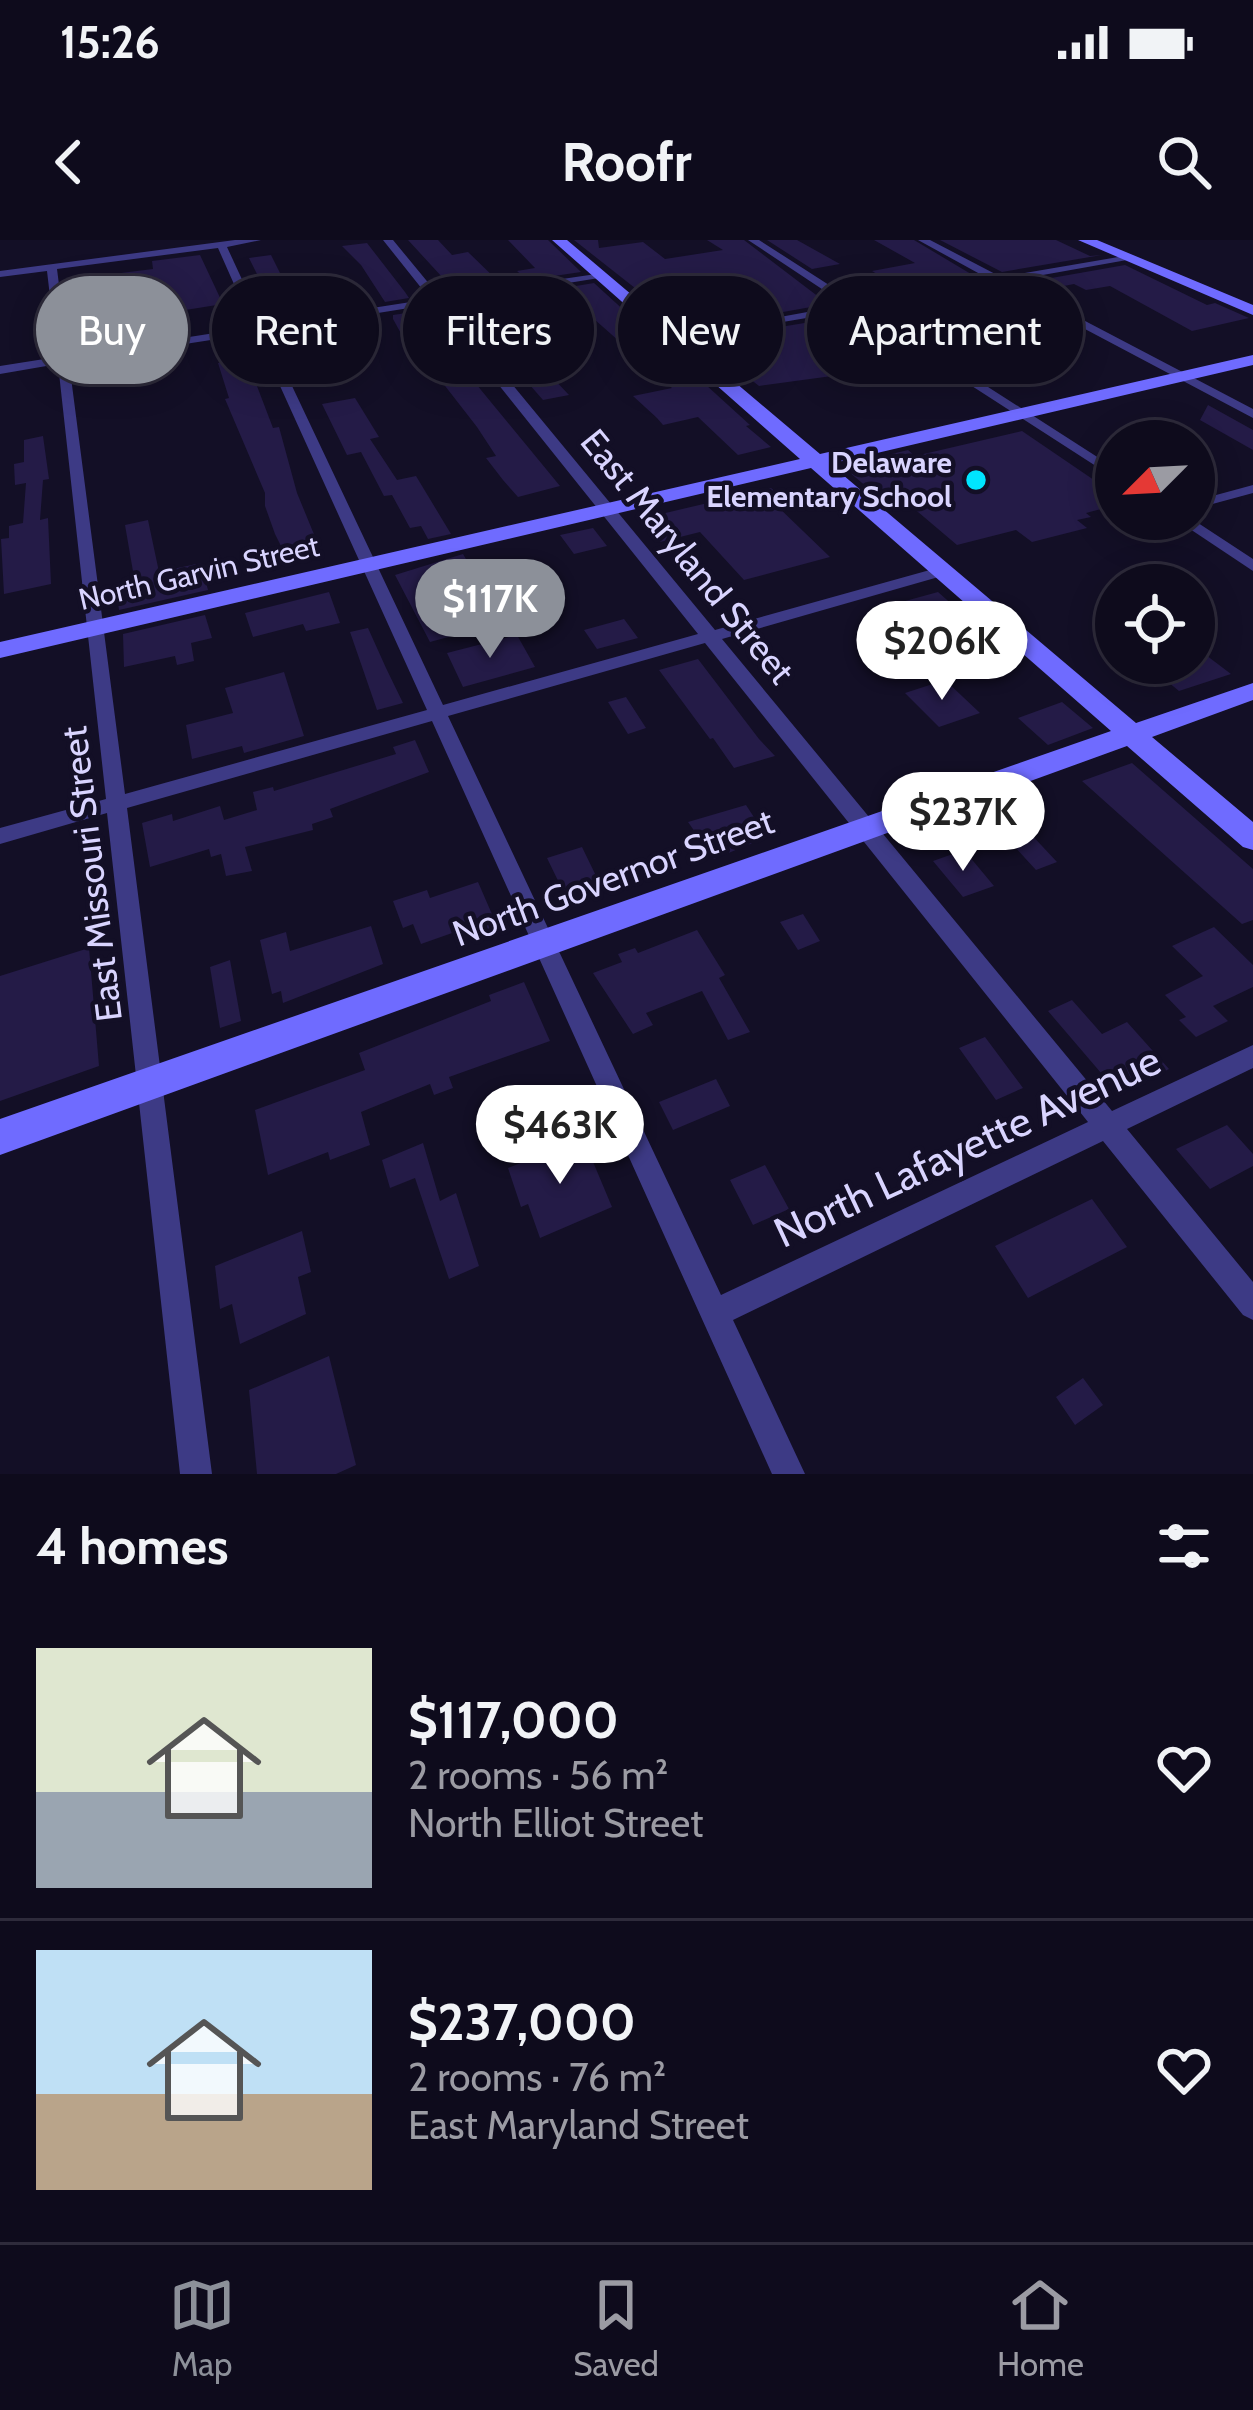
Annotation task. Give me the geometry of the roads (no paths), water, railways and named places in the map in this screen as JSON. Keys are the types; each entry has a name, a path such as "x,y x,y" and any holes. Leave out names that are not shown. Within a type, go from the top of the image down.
{"main road":[{"path":"560,240 618,290"},
{"path":"1085,240 1253,310"},
{"name":"North Garvin Street","path":"0,650 1253,360"},
{"path":"727,384 1253,839"},
{"name":"North Governor Street","path":"0,1136 1253,691"}],"street":[{"path":"0,274 256,240"},
{"name":"East Maryland Street","path":"388,240 418,276"},
{"path":"753,240 810,276"},
{"path":"923,240 992,276"},
{"path":"220,245 235,276"},
{"path":"1022,276 1127,257"},
{"name":"East Missouri Street","path":"52,267 53,276"},
{"path":"587,276 599,274"},
{"path":"1083,324 1253,414"},
{"path":"0,370 36,364"},
{"name":"East Missouri Street","path":"66,384 196,1474"},
{"path":"286,384 789,1474"},
{"name":"East Maryland Street","path":"506,384 1253,1305"},
{"path":"978,384 1095,461"},
{"path":"1215,499 1253,489"},
{"path":"1214,540 1253,566"},
{"path":"0,836 943,571"},
{"name":"North Lafayette Avenue","path":"717,1312 1253,1056"}],"place":[{"name":"Delaware Elementary School","path":"976,480"}]}
